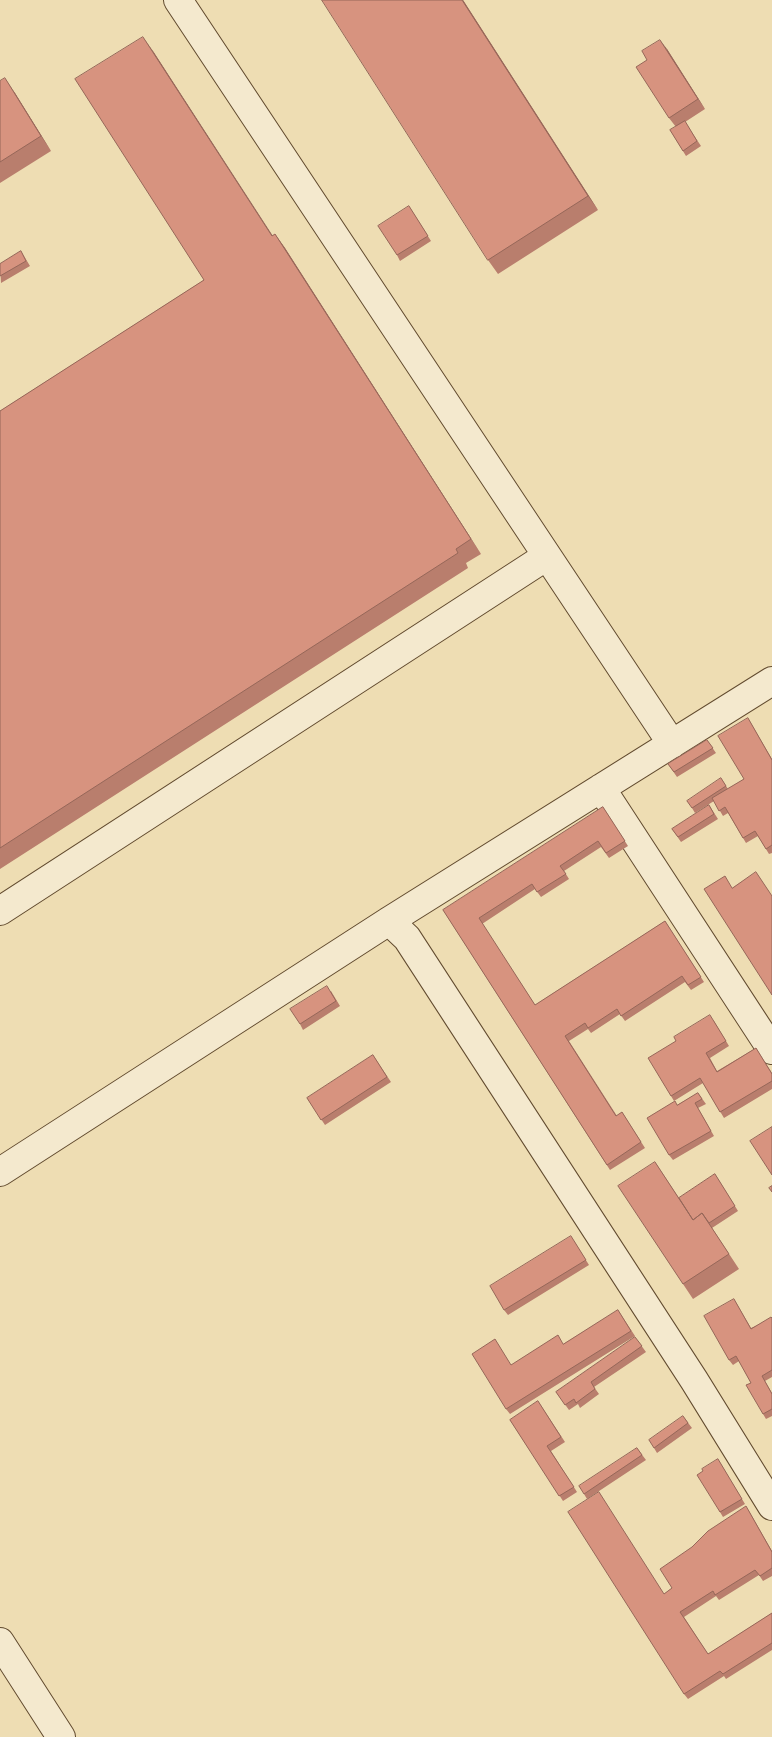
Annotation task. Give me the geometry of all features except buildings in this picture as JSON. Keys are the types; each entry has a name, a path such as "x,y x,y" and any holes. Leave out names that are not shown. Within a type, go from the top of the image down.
{"street":[{"path":"178,0 672,744"},
{"path":"0,911 547,556"},
{"path":"0,1172 389,921 772,682"},
{"path":"601,788 772,1050"},
{"path":"389,921 407,938 683,1363 772,1506"},
{"path":"0,1642 61,1737"}]}
